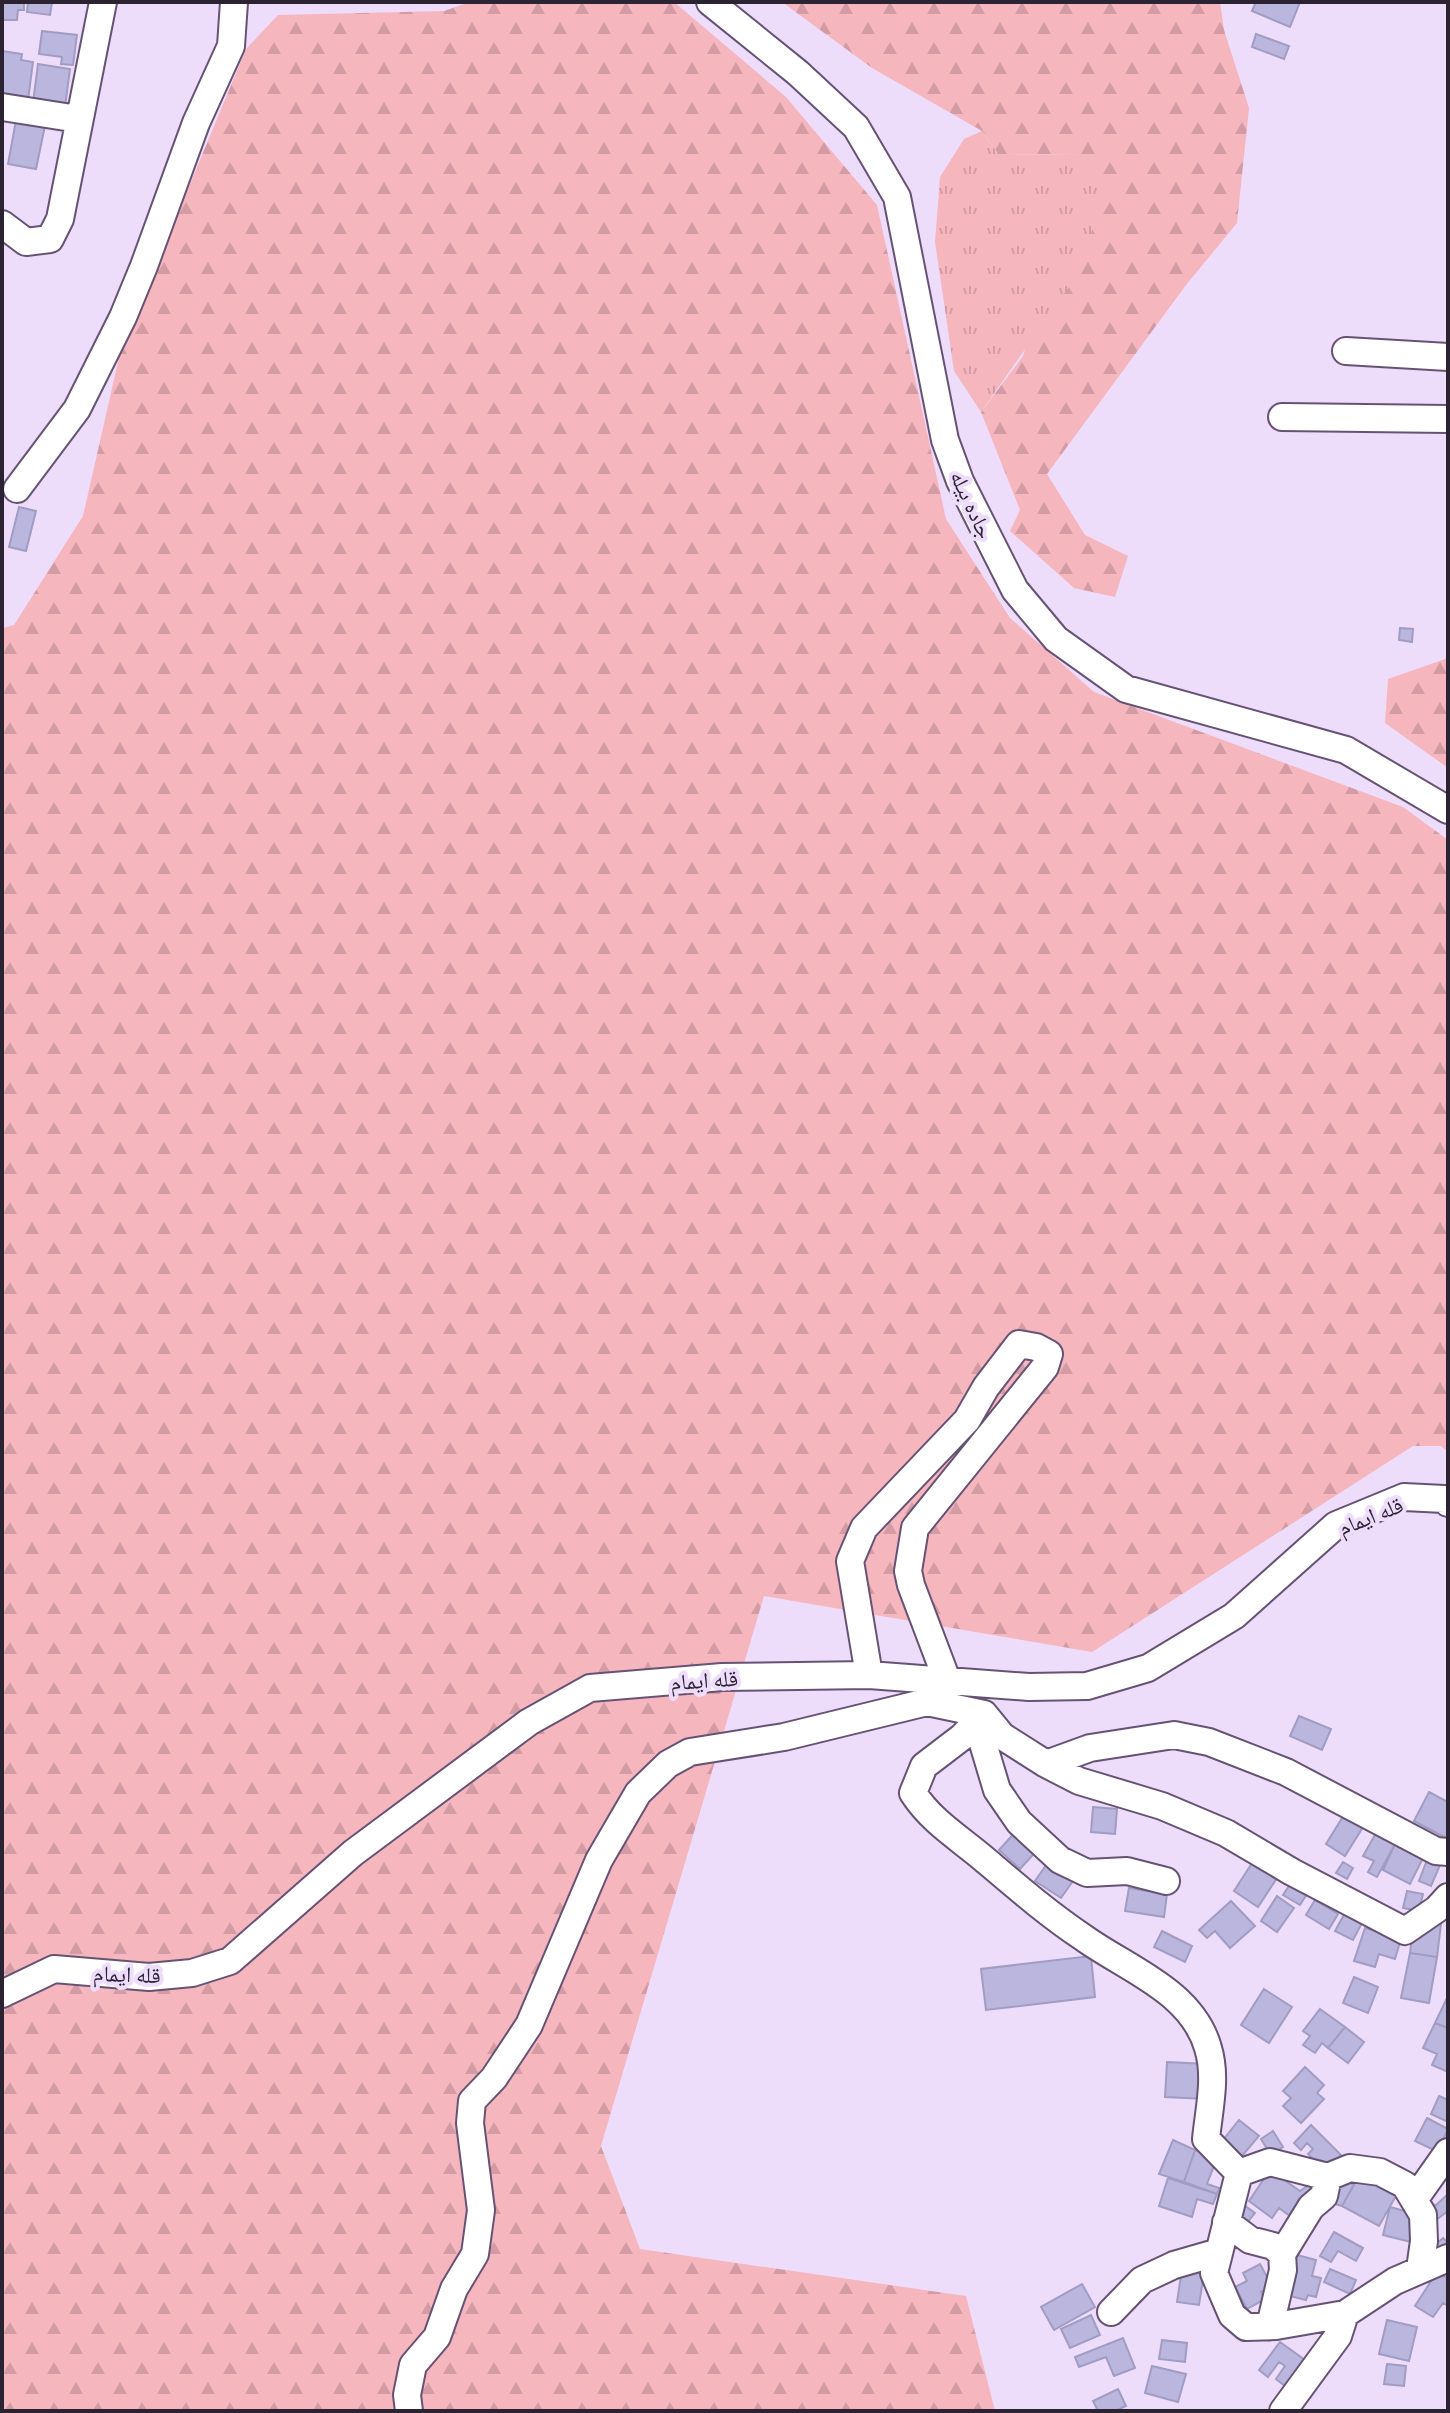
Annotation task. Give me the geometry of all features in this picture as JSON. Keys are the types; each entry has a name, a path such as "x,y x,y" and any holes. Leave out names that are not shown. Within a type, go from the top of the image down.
{"street":[{"path":"2,224 26,242 50,239 60,219 103,2"},
{"path":"17,489 77,409 123,317 196,123 231,46 234,2"},
{"name":"جاده بیله","path":"710,2 798,73 856,127 897,197 945,440 960,481 1015,590 1056,639 1126,689 1346,750 1448,810"},
{"path":"2,107 78,119"},
{"path":"1346,351 1448,357"},
{"path":"1282,417 1448,419"},
{"path":"869,1675 850,1561 864,1528 967,1420 1006,1358 1019,1344 1036,1347 1049,1354 1045,1367 915,1528 908,1571 947,1680"},
{"name":"قله ایمام","path":"2,1994 54,1969 149,1977 192,1973 230,1961 353,1853 529,1722 590,1688 722,1677 869,1675 1029,1687 1087,1686 1148,1668 1234,1616 1336,1525 1404,1497 1444,1499 1448,1503"},
{"path":"409,2411 407,2395 413,2365 437,2337 454,2289 475,2254 481,2210 470,2123 472,2101 494,2078 529,2025 599,1860 638,1793 668,1764 690,1752 784,1737 927,1702 984,1714 1002,1736 1046,1764 1079,1781 1162,1806 1226,1833 1292,1872 1405,1931 1437,1909 1448,1897"},
{"path":"984,1714 982,1740 997,1790 1029,1832 1060,1860 1087,1873 1127,1871 1166,1881"},
{"path":"984,1714 962,1737 924,1766 913,1793 926,1813 1031,1900 1087,1940 1167,1990 1193,2019 1208,2047 1213,2080 1206,2139 1239,2173"},
{"path":"1046,1764 1090,1748 1174,1735 1209,1742 1286,1772 1436,1851 1448,1852"},
{"path":"1414,2200 1448,2152"},
{"path":"1239,2173 1270,2162 1328,2177 1350,2168 1380,2172 1405,2185 1423,2215 1424,2241 1420,2269"},
{"path":"1239,2173 1214,2273 1232,2315 1246,2327 1345,2314 1395,2281 1448,2258"},
{"path":"1270,2326 1283,2270 1282,2254 1311,2207 1324,2196 1328,2177"},
{"path":"1226,2222 1250,2240 1273,2246 1282,2254"},
{"path":"1111,2312 1142,2280 1174,2265 1219,2252"},
{"path":"1283,2411 1338,2336 1345,2314"}],"green space":[{"path":"470,2 674,2 786,97 877,205 946,519 1010,618 1094,692 1403,807 1448,840 1448,1452 1441,1446 1413,1446 1092,1652 764,1596 601,2146 640,2249 966,2296 995,2411 2,2411 2,628 14,625 83,516 120,353 246,49 278,15 444,11"},
{"path":"782,2 1220,2 1224,30 1249,108 1237,223 1186,285 1047,474 1085,535 1128,556 1115,597 1074,588 1010,531 1020,510 981,412 1023,356 1083,155 998,154 982,131 872,68"},
{"path":"982,131 998,154 1083,155 1107,184 1078,274 981,412 954,371 935,242 940,177 964,139"},
{"path":"1448,658 1448,768 1385,723 1388,679"}],"building":[{"path":"3,2 24,2 24,10 18,10 17,20 3,20"},
{"path":"28,2 52,2 50,15 27,12"},
{"path":"1256,2 1300,2 1290,27 1252,11"},
{"path":"42,31 77,35 73,65 61,64 62,57 39,54"},
{"path":"1256,34 1289,46 1284,59 1252,47"},
{"path":"2,51 22,54 21,60 33,62 28,100 2,96"},
{"path":"38,64 70,69 65,107 33,103"},
{"path":"17,115 46,121 36,169 8,164"},
{"path":"19,507 36,511 26,551 9,547"},
{"path":"1400,628 1413,629 1412,642 1399,640"},
{"path":"1299,1716 1331,1729 1322,1750 1290,1736"},
{"path":"1429,1792 1448,1802 1448,1839 1414,1821"},
{"path":"1093,1807 1117,1809 1115,1834 1091,1832"},
{"path":"1344,1815 1363,1827 1345,1856 1326,1844"},
{"path":"1019,1828 1040,1847 1020,1869 999,1850"},
{"path":"1376,1833 1395,1844 1377,1877 1368,1872 1374,1861 1363,1856"},
{"path":"1395,1844 1423,1858 1410,1884 1383,1870"},
{"path":"1254,1860 1279,1875 1258,1907 1234,1891"},
{"path":"1427,1860 1440,1865 1431,1886 1419,1881"},
{"path":"1049,1861 1075,1878 1061,1898 1035,1881"},
{"path":"1343,1862 1353,1868 1347,1879 1336,1873"},
{"path":"1291,1883 1307,1894 1300,1905 1283,1895"},
{"path":"1129,1888 1167,1894 1164,1917 1125,1911"},
{"path":"1407,1891 1423,1894 1419,1911 1403,1908"},
{"path":"1277,1896 1294,1908 1277,1932 1261,1921"},
{"path":"1315,1900 1338,1914 1329,1929 1306,1915"},
{"path":"1231,1901 1255,1926 1230,1948 1215,1931 1207,1938 1199,1930"},
{"path":"1345,1913 1362,1923 1353,1940 1335,1931"},
{"path":"1425,1922 1441,1924 1437,1957 1410,1953 1413,1930"},
{"path":"1365,1928 1401,1939 1395,1959 1379,1954 1375,1967 1354,1961"},
{"path":"1162,1931 1192,1946 1185,1962 1154,1947"},
{"path":"1410,1953 1437,1957 1429,2003 1401,1998"},
{"path":"1091,1956 1095,1997 986,2010 981,1969"},
{"path":"1354,1977 1378,1987 1368,2013 1343,2003"},
{"path":"1264,1989 1292,2007 1269,2043 1241,2025"},
{"path":"1448,1996 1448,2028 1435,2023"},
{"path":"1320,2009 1345,2027 1328,2048 1322,2043 1315,2053 1303,2045 1310,2036 1303,2031"},
{"path":"1435,2023 1448,2028 1448,2072 1432,2065 1437,2054 1423,2048"},
{"path":"1345,2027 1364,2042 1348,2063 1328,2048"},
{"path":"1167,2062 1207,2064 1205,2099 1165,2097"},
{"path":"1305,2067 1324,2085 1317,2093 1324,2099 1301,2123 1283,2106 1291,2098 1283,2091"},
{"path":"1439,2096 1448,2100 1448,2122 1431,2114"},
{"path":"1427,2118 1448,2129 1438,2152 1415,2141"},
{"path":"1239,2120 1259,2136 1242,2156 1223,2140"},
{"path":"1311,2125 1341,2155 1326,2171 1308,2154 1313,2149 1307,2143 1301,2150 1294,2143"},
{"path":"1273,2131 1283,2147 1271,2155 1261,2139"},
{"path":"1173,2140 1195,2150 1184,2182 1159,2174"},
{"path":"1195,2150 1217,2158 1207,2184 1219,2188 1217,2194 1184,2182"},
{"path":"1270,2170 1300,2191 1310,2184 1318,2194 1295,2220 1279,2208 1272,2218 1249,2201"},
{"path":"1359,2175 1396,2196 1379,2226 1342,2206"},
{"path":"1168,2178 1217,2194 1213,2204 1197,2199 1192,2217 1159,2206"},
{"path":"1342,2178 1354,2185 1342,2206 1328,2202"},
{"path":"1448,2194 1448,2211 1432,2223 1420,2203 1429,2199 1435,2206"},
{"path":"1244,2205 1255,2213 1246,2224 1236,2216"},
{"path":"1390,2207 1419,2215 1411,2242 1383,2235"},
{"path":"1334,2232 1363,2248 1356,2261 1338,2251 1331,2262 1320,2256"},
{"path":"1443,2238 1448,2243 1448,2249 1443,2253 1435,2245"},
{"path":"1297,2255 1316,2260 1312,2276 1321,2278 1316,2297 1308,2295 1306,2300 1286,2295"},
{"path":"1260,2264 1272,2286 1261,2292 1265,2299 1247,2309 1235,2287 1247,2281 1243,2273"},
{"path":"1182,2269 1204,2273 1199,2305 1177,2302"},
{"path":"1330,2269 1356,2280 1350,2294 1324,2282"},
{"path":"1437,2272 1448,2279 1448,2306 1443,2303 1433,2317 1415,2306"},
{"path":"1082,2284 1095,2307 1054,2330 1041,2307"},
{"path":"1091,2315 1100,2335 1070,2348 1061,2329"},
{"path":"1387,2320 1417,2327 1409,2361 1379,2354"},
{"path":"1123,2338 1135,2368 1114,2376 1106,2357 1079,2367 1075,2357"},
{"path":"1162,2340 1187,2343 1185,2362 1159,2359"},
{"path":"1280,2342 1305,2360 1285,2386 1276,2379 1285,2366 1279,2362 1268,2377 1259,2370"},
{"path":"1387,2364 1406,2366 1404,2386 1384,2384"},
{"path":"1152,2366 1186,2374 1178,2402 1145,2393"},
{"path":"1118,2389 1126,2406 1115,2411 1098,2411 1093,2401"}]}
